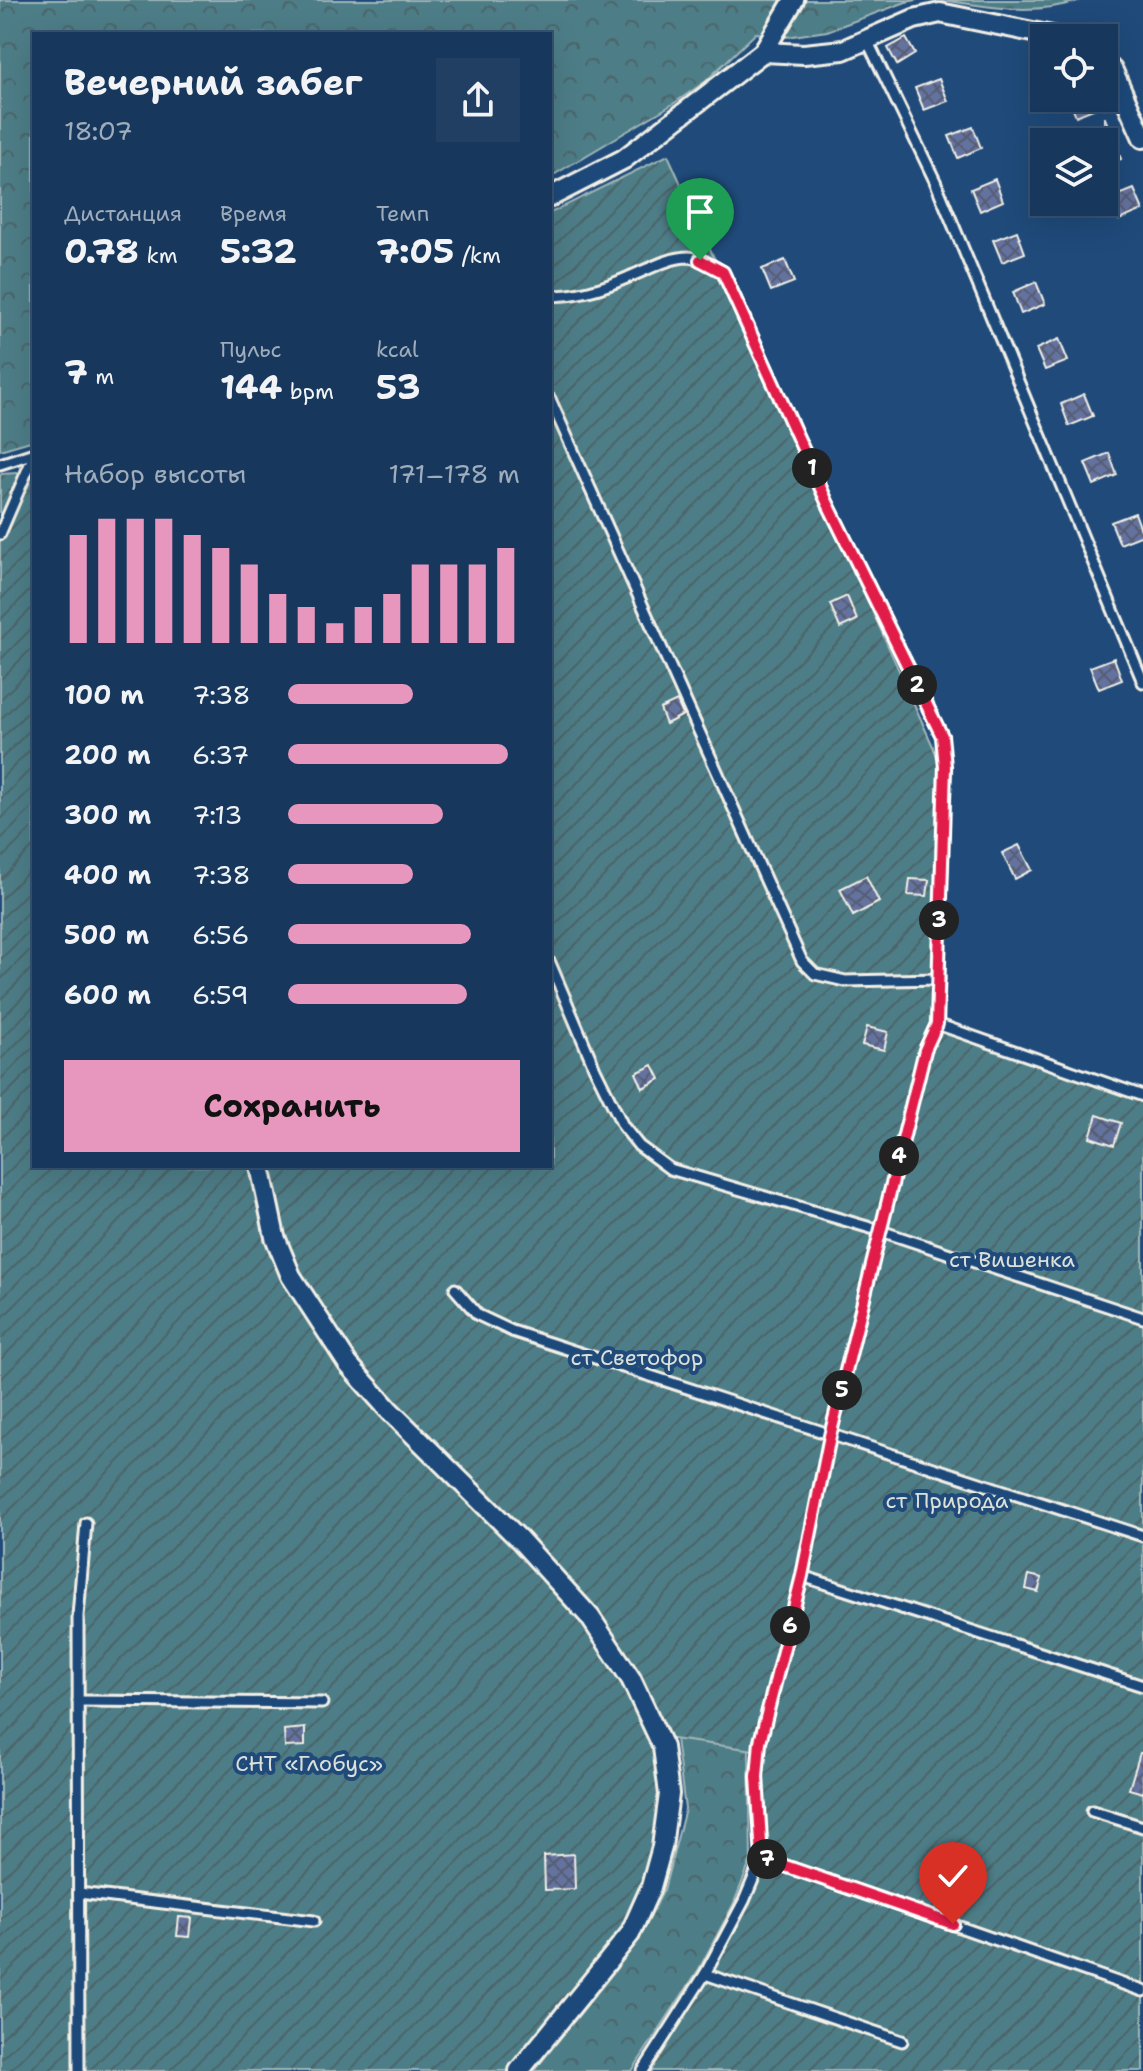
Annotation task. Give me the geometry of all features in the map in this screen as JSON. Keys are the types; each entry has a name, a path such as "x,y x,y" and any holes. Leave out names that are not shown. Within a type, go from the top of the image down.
{"street":[{"path":"552,196 624,159 763,52 794,0"},
{"path":"763,52 804,54 843,50 914,19 940,13 1030,31"},
{"path":"1118,82 1143,138"},
{"path":"260,1168 275,1237 291,1276 340,1353 389,1410 520,1540 590,1617 631,1679 663,1747 669,1794 662,1847 651,1887 630,1934 519,2071"}],"lane":[{"path":"867,40 935,181 1143,682"},
{"path":"552,296 591,291 687,257 723,272 827,502 942,736 945,767 937,1024 925,1050 830,1436 802,1576 760,1742 757,1777 762,1858 744,1901 705,1974 643,2071"},
{"path":"552,403 802,961 815,974 845,981 939,979"},
{"path":"0,464 32,455"},
{"path":"0,534 32,459"},
{"path":"552,968 623,1126 639,1146 670,1169 881,1231 1143,1318"},
{"path":"937,1024 1143,1096"},
{"path":"455,1289 478,1315 512,1331 1143,1536"},
{"path":"79,2071 78,1616 86,1523"},
{"path":"802,1576 1143,1686"},
{"path":"78,1701 322,1703"},
{"path":"1092,1811 1143,1827"},
{"path":"762,1858 1143,1991"},
{"path":"79,1893 314,1921"},
{"path":"705,1974 902,2041"}],"green space":[{"path":"0,0 917,0 827,31 786,37 756,33 706,81 552,176 552,32 32,32 32,441 0,450"},
{"path":"942,0 1081,0 1029,9"},
{"path":"668,155 944,771 936,1020 1143,1094 1143,2071 647,2071 690,2007 766,1859 754,1750 665,1738 678,1805 660,1889 531,2071 0,2071 0,474 32,472 32,1168 552,1168 552,212"},
{"path":"819,1451 749,1750 751,1860 733,1905 699,1969 632,2071 534,2071 616,1969 644,1928 664,1890 685,1809 673,1715"}],"building":[{"path":"906,38 915,54 897,65 888,48"},
{"path":"939,79 948,101 924,110 915,88"},
{"path":"973,127 981,148 958,158 949,136"},
{"path":"995,179 1003,201 980,211 971,189"},
{"path":"1134,189 1143,210 1119,220 1118,195"},
{"path":"1017,231 1025,253 1002,262 993,240"},
{"path":"785,260 794,282 771,291 762,269"},
{"path":"1036,282 1045,304 1021,314 1013,292"},
{"path":"1059,339 1068,361 1045,370 1036,349"},
{"path":"1084,394 1093,416 1069,426 1061,404"},
{"path":"1109,453 1117,475 1094,485 1085,463"},
{"path":"1135,513 1143,535 1120,544 1111,522"},
{"path":"847,596 857,620 840,628 830,604"},
{"path":"1114,658 1122,680 1099,689 1090,667"},
{"path":"677,701 683,715 666,724 660,709"},
{"path":"1019,845 1032,870 1015,879 1002,853"},
{"path":"866,876 879,902 853,916 840,889"},
{"path":"910,879 929,880 927,896 908,895"},
{"path":"867,1027 888,1032 884,1050 862,1045"},
{"path":"653,1065 660,1079 643,1088 636,1073"},
{"path":"1097,1115 1121,1123 1114,1145 1090,1137"},
{"path":"1029,1575 1042,1578 1038,1592 1026,1589"},
{"path":"305,1728 305,1746 285,1747 284,1730"},
{"path":"1140,1753 1143,1753 1143,1793 1129,1789"},
{"path":"574,1854 575,1889 545,1890 544,1856"},
{"path":"179,1917 192,1918 190,1937 177,1936"}],"route":[{"path":"700,260 723,272 827,502 942,736 945,767 937,1024 925,1050 830,1436 802,1576 760,1742 757,1777 762,1858 953,1924"}],"park label":[{"name":"ст Вишенка","path":"1012,1259"},
{"name":"ст Светофор","path":"637,1357"},
{"name":"ст Природа","path":"947,1500"},
{"name":"СНТ «Глобус»","path":"309,1763"}]}
